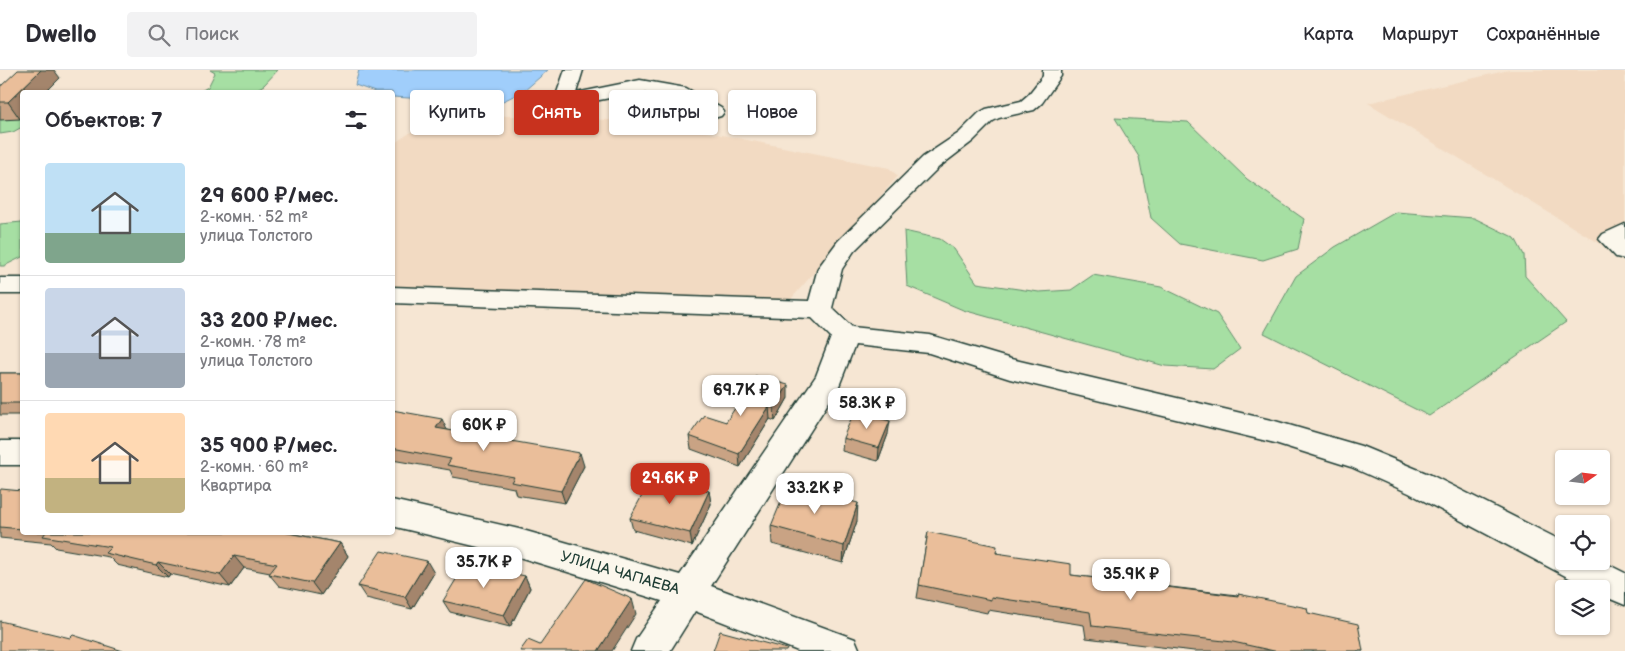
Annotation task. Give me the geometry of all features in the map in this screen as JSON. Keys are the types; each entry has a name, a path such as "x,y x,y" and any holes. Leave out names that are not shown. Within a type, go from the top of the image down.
{"street":[{"path":"574,70 564,101 609,92"},
{"path":"819,310 830,268 846,246 931,162 966,137 986,117 1027,106 1031,103 1052,76 1052,70"},
{"path":"620,90 640,86 666,90"},
{"path":"1625,231 1611,239 1625,252"},
{"path":"0,286 20,286"},
{"path":"395,295 819,310 845,335 930,344 1010,369 1275,432 1361,458 1420,484 1555,553"},
{"path":"649,651 829,379 845,335"},
{"path":"0,453 20,453"},
{"name":"УЛИЦА ЧАПАЕВА","path":"395,514 520,543 688,592 842,651"},
{"path":"1587,570 1625,590"}],"shaded area":[{"path":"1509,70 1619,70 1625,73 1625,247 1612,251 1368,103"},
{"path":"504,116 514,116 514,135 599,135 599,120 609,120 609,135 718,134 889,168 898,176 785,306 395,292 395,143 410,133 410,135 504,135"}],"green space":[{"path":"210,70 278,70 264,85 255,90 203,90 208,87 215,73"},
{"path":"0,111 20,113 20,128 13,132 0,134"},
{"path":"1115,118 1188,122 1247,179 1304,219 1298,249 1263,260 1180,244 1151,218 1139,157"},
{"path":"1396,212 1474,218 1515,238 1524,255 1525,276 1566,322 1429,416 1264,333 1296,276 1335,247"},
{"path":"20,222 20,258 4,266 0,266 0,224"},
{"path":"904,231 940,239 954,249 977,283 1039,292 1071,290 1093,275 1161,287 1217,314 1240,349 1213,369 1165,366 963,310 907,286"}],"water":[{"path":"359,70 548,70 525,90 514,90 514,96 504,101 504,90 410,90 410,98 395,97 395,90 369,90 355,85"}],"building":[{"path":"18,70 41,70 8,102 0,102 0,87"},
{"path":"0,373 20,373 20,403 0,403"},
{"path":"756,376 788,385 774,408 769,407 739,454 689,436 704,415 726,422"},
{"path":"395,411 442,419 436,428 580,453 561,491 511,482 514,477 447,465 451,459 395,449"},
{"path":"854,412 890,421 879,448 843,438"},
{"path":"652,477 709,491 690,533 630,518"},
{"path":"788,485 858,503 844,546 771,526"},
{"path":"1,489 20,491 20,529 0,527"},
{"path":"928,532 997,546 996,553 1071,564 1071,575 1238,596 1238,594 1307,608 1308,613 1358,624 1363,651 1274,651 1233,642 1092,626 1090,612 991,597 991,600 919,585"},
{"path":"299,535 340,543 312,583 269,574 277,564 234,556 220,575 158,562 156,565 105,553 111,547 43,536"},
{"path":"381,551 427,561 405,597 358,586"},
{"path":"466,563 525,576 504,615 443,601"},
{"path":"586,579 632,599 598,651 520,651 528,640 540,645"},
{"path":"0,621 70,638 73,635 123,651 0,651"},
{"path":"720,631 787,649 786,651 713,651"}]}
